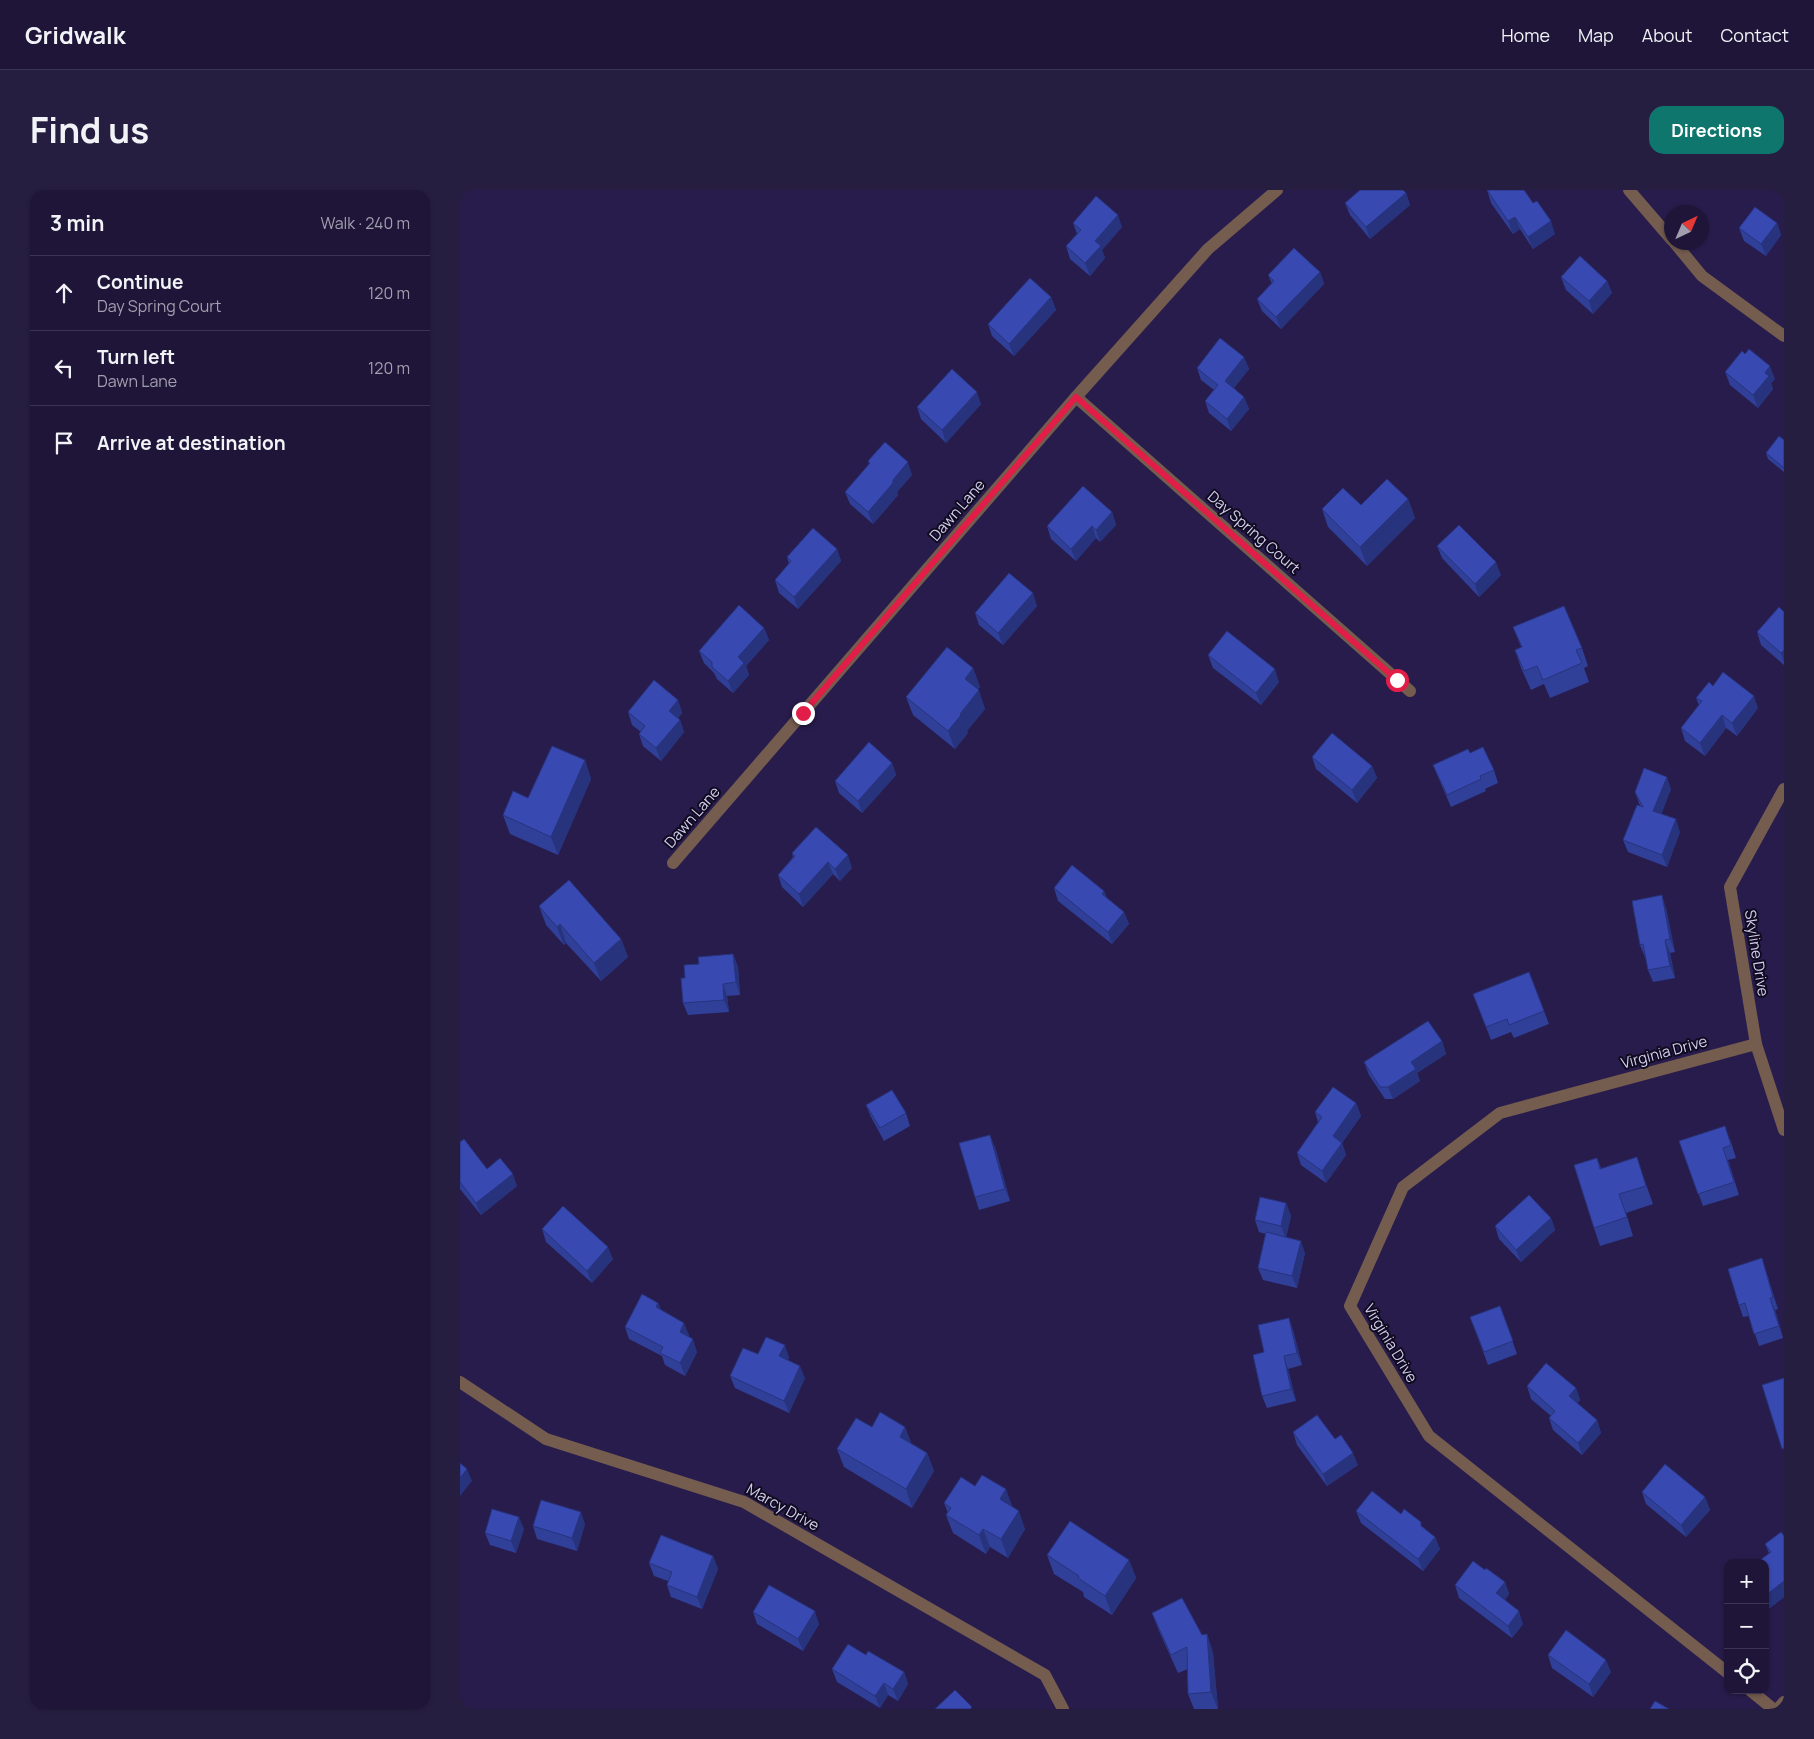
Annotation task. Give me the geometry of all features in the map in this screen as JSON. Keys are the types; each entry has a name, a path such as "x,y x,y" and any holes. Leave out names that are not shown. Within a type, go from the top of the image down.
{"street":[{"name":"Dawn Lane","path":"673,864 1076,397 1208,249 1277,190"},
{"path":"1629,190 1664,232"},
{"path":"1680,250 1702,276 1784,336"},
{"name":"Day Spring Court","path":"1076,397 1410,691"},
{"name":"Skyline Drive","path":"1784,789 1730,887 1756,1044 1784,1130"},
{"name":"Virginia Drive","path":"1724,1670 1429,1436 1350,1306 1403,1187 1500,1113 1756,1044"},
{"name":"Marcy Drive","path":"460,1382 546,1439 744,1502 1045,1675 1062,1709"},
{"path":"1755,1694 1773,1709"},
{"path":"1778,1709 1784,1702"}],"building":[{"path":"1360,190 1403,190 1406,193 1366,227 1345,203"},
{"path":"1487,190 1524,190 1533,203 1537,201 1551,221 1528,237 1515,217 1508,221"},
{"path":"1096,196 1118,215 1095,241 1101,246 1085,263 1066,246 1081,230 1073,223"},
{"path":"1755,207 1777,223 1761,244 1739,228"},
{"path":"1294,248 1320,272 1276,317 1257,299 1274,281 1268,275"},
{"path":"1580,256 1607,281 1589,301 1561,277"},
{"path":"1030,278 1051,297 1009,344 988,324"},
{"path":"1220,338 1244,357 1225,381 1244,397 1227,419 1205,401 1218,385 1197,368"},
{"path":"1749,349 1770,366 1765,373 1769,376 1753,395 1725,372 1742,351 1745,354"},
{"path":"952,369 977,392 942,430 917,407"},
{"path":"1779,436 1784,440 1784,468 1766,453"},
{"path":"885,442 908,462 868,512 845,492"},
{"path":"1387,479 1408,499 1360,547 1322,509 1343,488 1361,505"},
{"path":"1083,486 1112,512 1096,530 1092,526 1071,549 1047,526"},
{"path":"1459,525 1496,562 1475,584 1437,546"},
{"path":"813,528 837,549 794,597 775,580 791,561 787,557"},
{"path":"1009,573 1033,593 998,633 975,613"},
{"path":"739,605 764,628 738,657 744,663 728,681 712,667 712,662 699,651"},
{"path":"1564,606 1582,648 1576,650 1582,663 1543,680 1537,666 1524,671 1515,650 1522,647 1513,627"},
{"path":"1779,607 1784,612 1784,650 1781,653 1757,632"},
{"path":"1227,631 1275,669 1256,693 1208,655"},
{"path":"947,647 973,668 965,679 979,690 948,731 906,697"},
{"path":"1723,672 1754,696 1732,723 1722,715 1700,743 1681,728 1702,701 1696,698 1709,682 1713,686"},
{"path":"654,680 678,700 669,711 680,720 656,748 639,734 645,726 628,712"},
{"path":"1332,733 1372,766 1352,790 1312,757"},
{"path":"869,742 892,763 858,801 835,781"},
{"path":"552,746 585,760 551,837 503,815 513,791 528,798"},
{"path":"1483,747 1494,770 1480,776 1481,779 1447,795 1433,765 1468,749 1470,753"},
{"path":"1644,768 1667,777 1653,811 1676,819 1662,855 1623,840 1637,805 1643,807 1635,792"},
{"path":"816,827 848,855 835,869 828,862 799,894 778,875 795,856 792,853"},
{"path":"1072,865 1104,891 1102,894 1124,912 1108,932 1054,888"},
{"path":"569,880 621,939 594,963 560,924 557,927 539,906"},
{"path":"1662,895 1670,939 1665,940 1670,966 1648,970 1643,944 1640,945 1632,901"},
{"path":"733,954 736,982 723,984 724,1000 683,1003 681,978 685,978 684,965 699,964 698,957"},
{"path":"1529,972 1544,1011 1509,1025 1507,1019 1486,1027 1473,994"},
{"path":"1428,1021 1442,1041 1411,1062 1416,1069 1388,1087 1380,1087 1364,1062"},
{"path":"1333,1087 1356,1103 1333,1136 1342,1143 1322,1171 1297,1153 1322,1117 1315,1112"},
{"path":"892,1090 906,1113 880,1128 866,1105"},
{"path":"1725,1126 1731,1145 1723,1148 1734,1182 1698,1194 1679,1141"},
{"path":"990,1135 1005,1189 975,1197 959,1143"},
{"path":"464,1139 487,1169 500,1158 513,1174 476,1203 460,1182 460,1142"},
{"path":"1637,1157 1646,1186 1619,1194 1627,1217 1594,1228 1574,1165 1597,1158 1600,1169"},
{"path":"1529,1195 1551,1218 1516,1250 1495,1226"},
{"path":"1260,1197 1286,1203 1281,1226 1255,1220"},
{"path":"563,1206 608,1247 587,1271 542,1229"},
{"path":"1266,1232 1301,1241 1292,1276 1258,1268"},
{"path":"1762,1258 1773,1297 1770,1298 1779,1326 1754,1334 1745,1303 1739,1305 1728,1269"},
{"path":"642,1294 658,1303 656,1307 684,1323 680,1332 693,1339 680,1363 660,1353 663,1347 625,1327"},
{"path":"1500,1306 1513,1341 1484,1352 1470,1317"},
{"path":"1289,1318 1297,1353 1284,1356 1291,1389 1262,1396 1253,1355 1264,1352 1258,1325"},
{"path":"766,1337 785,1345 779,1356 800,1366 784,1401 730,1376 743,1348 758,1354"},
{"path":"1546,1363 1576,1388 1569,1396 1597,1420 1578,1443 1549,1418 1555,1411 1527,1386"},
{"path":"1784,1378 1784,1448 1782,1449 1762,1385"},
{"path":"880,1412 905,1427 900,1437 927,1453 906,1489 837,1449 856,1418 872,1427"},
{"path":"1317,1415 1335,1439 1341,1435 1353,1453 1323,1474 1293,1432"},
{"path":"460,1463 467,1469 460,1478"},
{"path":"1665,1464 1705,1497 1681,1525 1642,1492"},
{"path":"982,1475 1006,1489 1000,1499 1019,1511 1001,1539 983,1529 979,1535 946,1515 951,1508 944,1503 961,1477 975,1486"},
{"path":"1372,1491 1401,1514 1404,1509 1421,1522 1421,1526 1435,1537 1418,1559 1356,1511"},
{"path":"541,1500 581,1512 572,1538 533,1526"},
{"path":"492,1509 519,1517 511,1541 485,1533"},
{"path":"1070,1521 1129,1560 1105,1596 1047,1555"},
{"path":"1781,1532 1784,1536 1784,1581 1769,1593 1769,1559 1761,1559 1771,1552 1765,1544"},
{"path":"661,1535 713,1556 697,1597 667,1585 672,1572 649,1563"},
{"path":"1473,1561 1505,1582 1496,1593 1519,1611 1508,1626 1455,1585"},
{"path":"769,1585 815,1611 798,1639 753,1612"},
{"path":"1182,1598 1202,1635 1207,1634 1211,1692 1188,1694 1187,1647 1171,1655 1152,1613"},
{"path":"1566,1630 1606,1660 1589,1684 1548,1655"},
{"path":"848,1644 866,1655 868,1651 904,1672 893,1689 884,1683 875,1696 832,1669"},
{"path":"955,1690 972,1707 970,1709 935,1709"},
{"path":"1655,1701 1669,1709 1650,1709"}],"route":[{"path":"803,713 1076,397 1397,680"}]}
